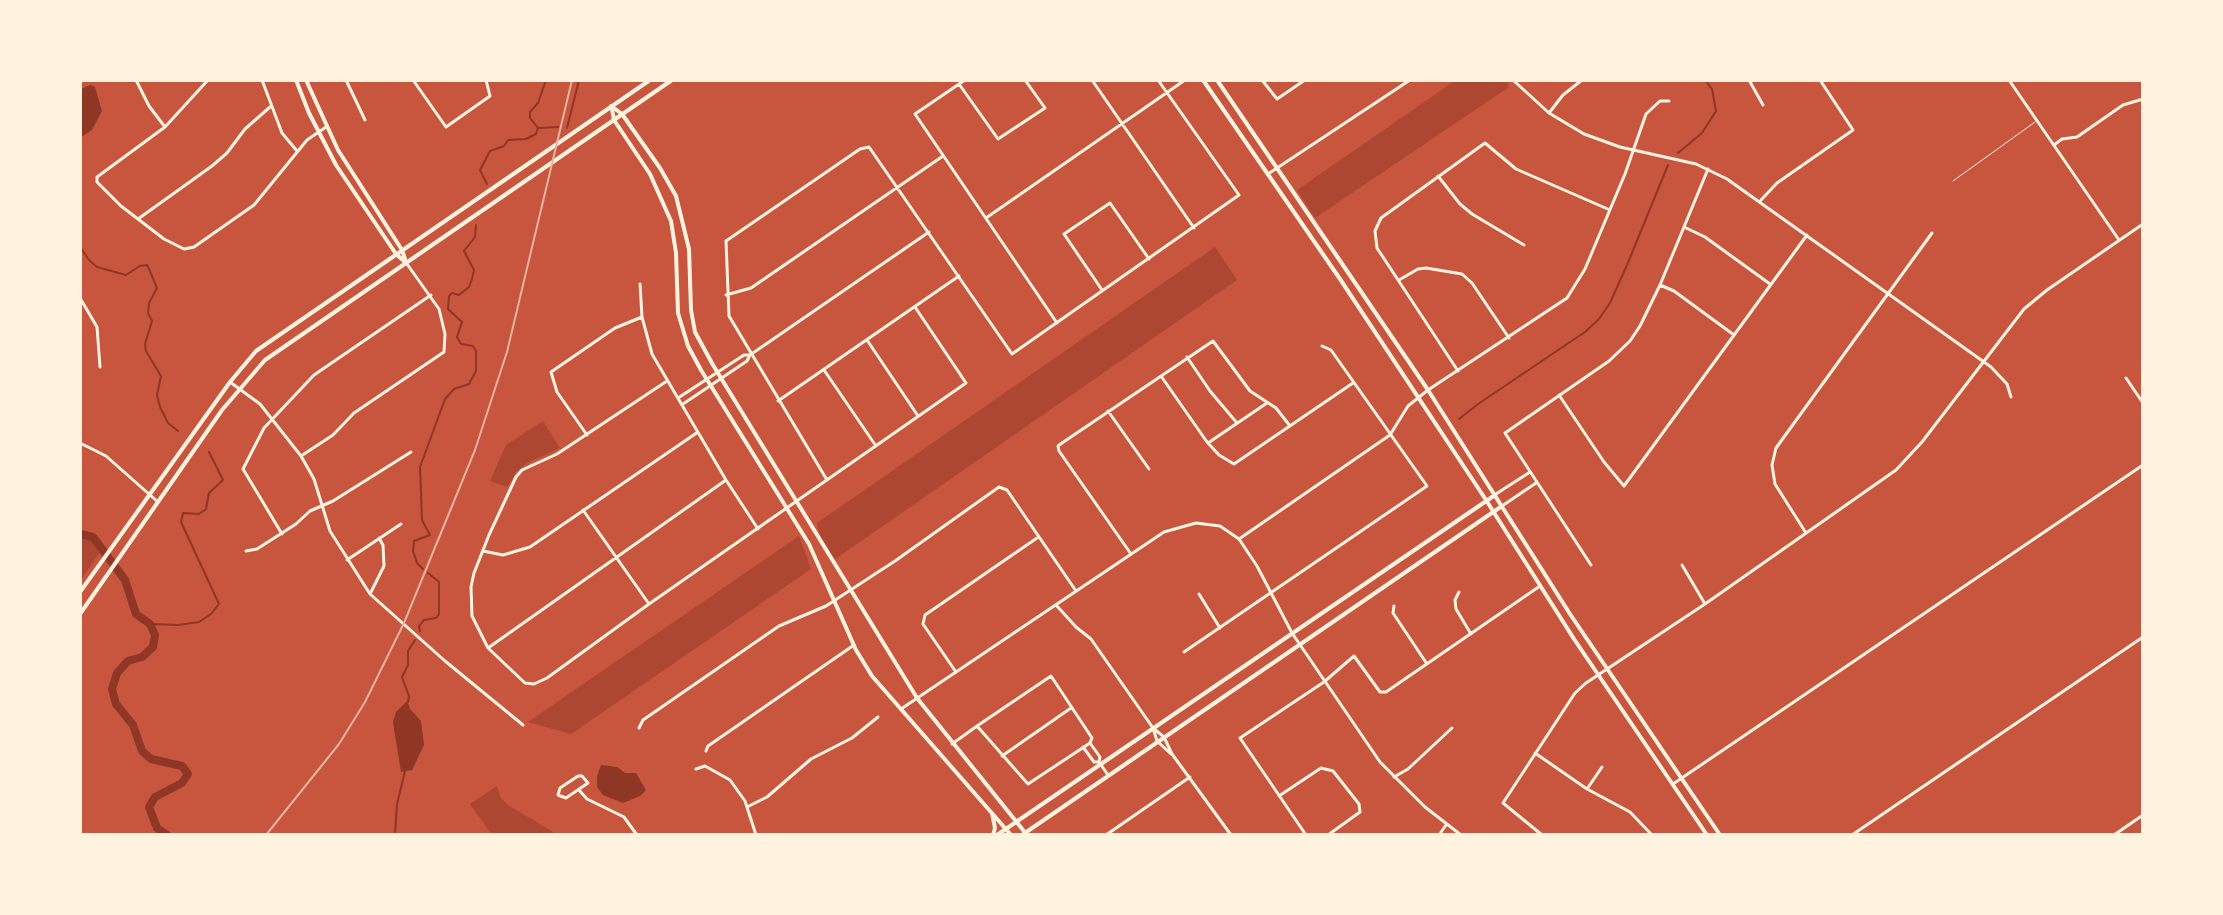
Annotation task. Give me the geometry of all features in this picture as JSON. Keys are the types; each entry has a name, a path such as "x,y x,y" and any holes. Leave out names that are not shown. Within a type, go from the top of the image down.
{"main road":[{"path":"296,80 318,132 346,180 396,254 405,262"},
{"path":"306,80 326,127 353,176 402,250 405,262"},
{"path":"80,592 230,382 268,341 650,80"},
{"path":"80,614 240,388 265,360 672,80"},
{"path":"1203,80 1355,302 1598,675 1707,835"},
{"path":"1217,80 1428,390 1607,669 1720,835"},
{"path":"611,106 622,114 676,196 689,249 691,310 695,332 720,376 917,698 1025,834 1502,506"},
{"path":"611,106 614,120 650,174 674,231 676,294 682,331 809,544 854,645 872,676 1011,835"},
{"path":"650,174 660,168"},
{"path":"346,180 353,176"},
{"path":"1355,302 1364,296"},
{"path":"995,835 1495,495"},
{"path":"991,811 995,835"}],"street":[{"path":"136,80 149,106 165,127"},
{"path":"262,80 282,133 297,151"},
{"path":"346,80 365,120"},
{"path":"413,80 446,127 490,96 486,80"},
{"path":"965,80 915,114 1057,323"},
{"path":"959,84 998,139 1045,108 1025,80"},
{"path":"1092,80 1194,228"},
{"path":"827,480 729,316 726,241 869,147 1012,354 1239,195 1158,80"},
{"path":"986,218 1185,80"},
{"path":"1262,80 1277,99 1305,80"},
{"path":"1268,174 1410,80"},
{"path":"1513,80 1549,113 1584,134 1631,150 1676,158 1708,169 1761,201 1982,361 2007,384 2011,397"},
{"path":"1549,113 1563,95 1582,80"},
{"path":"1749,80 1763,105"},
{"path":"1761,201 1777,183 1853,130 1820,80"},
{"path":"2009,80 2119,240"},
{"path":"206,81 165,127 99,174 97,182 164,239 189,250 254,205 297,151 326,127"},
{"path":"2054,145 2062,139 2077,137 2123,105 2143,99"},
{"path":"1239,539 1390,435 1401,415 1428,390 1567,298 1585,269 1625,174 1646,114 1660,101 1669,101"},
{"path":"138,219 212,166 227,153 245,129 270,107"},
{"path":"1458,371 1377,248 1375,231 1381,218 1482,144 1489,144 1516,169 1610,210"},
{"path":"726,295 751,288 943,156"},
{"path":"1591,565 1505,433 1620,352 1640,326 1708,169"},
{"path":"1438,176 1472,214 1524,245"},
{"path":"1102,292 1064,234 1110,203 1149,259"},
{"path":"1542,835 1503,803 1575,693 1873,488 1908,459 2030,303 2143,224"},
{"path":"1684,227 1705,237 1770,284"},
{"path":"678,398 747,361 750,355 929,232"},
{"path":"1806,533 1775,484 1772,473 1774,455 1781,439 1932,233"},
{"path":"1559,395 1624,486 1807,235"},
{"path":"301,456 333,435 354,413 444,352 439,309 405,262"},
{"path":"1399,280 1426,268 1462,274 1472,283 1509,338"},
{"path":"778,401 959,275"},
{"path":"640,284 642,317 652,354 758,529"},
{"path":"1660,285 1674,291 1734,335"},
{"path":"282,534 243,469 272,416 314,375 431,295"},
{"path":"80,298 97,327 100,367"},
{"path":"667,381 557,454 519,473 483,551 471,587 472,616 488,648 509,670 530,685 547,678 966,383 915,307"},
{"path":"587,435 557,392 551,372 615,328 642,317"},
{"path":"867,340 918,416"},
{"path":"1131,554 1058,446 1213,341 1250,391 1276,408 1290,426"},
{"path":"1184,652 1427,486 1331,350 1322,346"},
{"path":"1187,357 1237,423"},
{"path":"823,369 876,446"},
{"path":"1161,376 1208,443 1219,455 1234,464 1353,383"},
{"path":"2126,378 2143,403"},
{"path":"230,382 252,396 272,416 301,456 314,479 330,531 370,594 523,725"},
{"path":"682,404 710,382"},
{"path":"1208,443 1268,403"},
{"path":"1108,411 1149,469"},
{"path":"483,551 503,555 530,547 699,431"},
{"path":"80,443 106,456 158,502"},
{"path":"246,551 257,549 282,534 322,505 411,452"},
{"path":"1672,785 2143,465"},
{"path":"1495,495 1530,472"},
{"path":"488,648 726,480"},
{"path":"1502,506 1537,483"},
{"path":"639,728 643,720 779,626 834,600 1003,487 1076,591"},
{"path":"583,510 649,604"},
{"path":"901,709 1164,532 1196,523 1220,526 1239,539 1292,633 1380,762 1446,825 1461,835"},
{"path":"347,560 401,524"},
{"path":"956,672 923,624 925,615 1038,537"},
{"path":"370,594 384,566 383,545 379,538"},
{"path":"1682,565 1705,604"},
{"path":"1306,835 1240,738 1324,682 1354,656 1380,692 1386,692 1540,586"},
{"path":"1459,592 1455,600 1456,609 1471,634"},
{"path":"1199,594 1220,628"},
{"path":"1056,605 1091,639 1153,728 1164,737 1172,754 1228,834"},
{"path":"1394,606 1393,613 1427,664"},
{"path":"1852,835 2143,637"},
{"path":"706,751 708,746 854,645"},
{"path":"952,744 1051,676 1072,707 1108,775"},
{"path":"1002,756 1072,707"},
{"path":"747,807 767,797 811,759 852,738 878,717"},
{"path":"977,726 1026,783 1091,741"},
{"path":"1153,728 1157,741 1167,753 1172,754"},
{"path":"1394,777 1408,769 1452,728"},
{"path":"1083,747 1094,762 1100,763"},
{"path":"1535,753 1587,789 1630,812 1652,835"},
{"path":"696,769 705,766 730,780 740,792 756,835"},
{"path":"1587,789 1602,767"},
{"path":"1279,796 1321,768 1333,771 1359,804 1360,812 1328,835"},
{"path":"582,776 588,783 579,790 566,798 558,795 560,788 582,776"},
{"path":"1106,835 1190,777"},
{"path":"579,790 587,799 624,817 637,835"},
{"path":"2114,835 2143,815"},
{"path":"1439,835 1446,825"}],"lane":[{"path":"1953,181 2037,120"}],"shaded area":[{"path":"1456,80 1507,80 1509,87 1315,218 1297,190"},
{"path":"91,85 95,87 102,111 92,130 80,138 80,89"},
{"path":"1215,247 1237,280 834,560 821,540 817,523"},
{"path":"543,421 560,448 527,463 516,472 507,487 490,481 506,445"},
{"path":"799,536 811,569 571,734 528,722"},
{"path":"80,537 90,538 101,551 80,581"},
{"path":"407,701 421,721 424,745 412,770 401,772 393,722 396,712"},
{"path":"601,765 617,767 625,773 636,773 646,790 623,803 603,795 597,787"},
{"path":"497,786 501,798 508,805 558,835 492,835 470,804"}],"waterway":[{"path":"487,184 480,170 490,151 504,146 508,140 526,139 536,134 538,128 530,118 530,112 538,103 546,80"},
{"path":"567,128 579,80"},
{"path":"1678,153 1702,133 1716,111 1712,89 1705,80"},
{"path":"539,128 558,127"},
{"path":"1459,419 1585,332 1599,319 1610,303 1668,165"},
{"path":"423,569 413,551 414,541 430,535 422,520 420,467 445,399 454,389 469,384 476,371 476,351 473,346 461,344 457,337 462,322 448,309 449,296 452,293 459,295 469,287 472,279 474,270 464,251 475,237 476,225"},
{"path":"80,234 81,248 97,267 126,275 140,266 147,265 149,269 157,288 149,303 148,313 152,321 146,351 161,376 157,395 160,407 168,423 178,431"},
{"path":"150,624 199,622 219,604 181,522 183,513 199,514 206,509 209,493 223,480 209,452"},
{"path":"80,534 93,537 125,580 136,614 150,624 155,635 153,647 142,657 128,661 117,673 112,689 116,704 133,725 142,751 151,759 182,766 188,774 182,783 155,797 149,807 157,828 167,835"},
{"path":"420,631 419,626 424,620 436,618 439,614 439,582 428,573"},
{"path":"408,702 402,677 408,665 408,651 415,640"},
{"path":"395,835 397,804 405,771"}],"railway":[{"path":"266,835 339,744 365,702 404,623 475,450 507,352 572,80"}]}
